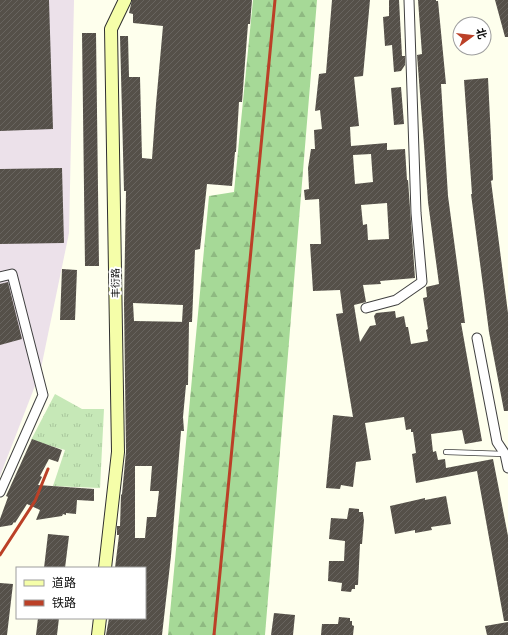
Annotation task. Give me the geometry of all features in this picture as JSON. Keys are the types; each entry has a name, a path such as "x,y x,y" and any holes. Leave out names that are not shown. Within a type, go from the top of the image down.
{"street":[{"name":"丰衍路","path":"105,567 118,452 111,29 125,0"},
{"path":"366,308 396,300 422,282 416,213 409,0"},
{"path":"0,277 12,274 43,395 0,492"},
{"path":"477,338 497,442 507,454 508,468"},
{"path":"98,635 100,619"}],"lane":[{"path":"446,452 507,454"}],"shaded area":[{"path":"0,0 74,0 69,233 40,373 0,476"}],"green space":[{"path":"253,0 317,0 265,635 168,635 209,196 234,192"},
{"path":"55,394 82,409 104,409 100,488 53,486 65,450 31,440"}],"building":[{"path":"0,0 49,0 53,129 0,131"},
{"path":"132,0 252,0 250,24 248,24 242,102 239,102 232,186 207,184 200,249 195,250 192,322 189,322 188,385 186,385 183,417 184,431 181,431 171,556 162,635 106,635 109,619 146,619 146,567 115,567 119,535 117,535 117,526 120,526 121,495 126,452 124,303 126,191 124,191 120,36 128,36 129,77 140,77 142,158 152,159 163,26 133,23 133,14 129,13","holes":["133,303 183,305 182,322 134,321","135,466 152,466 150,491 159,491 156,517 147,517 145,538 135,538"]},
{"path":"332,0 370,0 363,76 354,77 359,126 350,127 351,146 387,143 387,150 405,149 415,278 380,281 381,284 363,285 366,302 354,305 360,342 370,326 376,325 374,316 376,313 395,311 396,318 404,316 406,327 408,327 411,344 428,341 426,330 428,329 423,298 427,297 426,287 439,284 428,202 417,55 422,54 418,0 438,1 446,84 441,84 448,196 465,323 461,323 482,441 465,444 462,430 431,434 433,452 436,451 438,460 445,459 446,468 493,459 508,536 508,621 504,621 477,471 416,483 412,454 416,453 413,432 411,432 411,429 406,430 404,417 365,423 371,460 356,462 353,487 341,485 340,489 326,488 333,415 353,417 336,314 343,313 340,290 313,291 310,244 321,244 319,199 305,200 304,190 309,189 308,168 311,149 315,149 314,130 322,129 320,110 315,111 319,74 326,73","holes":["371,154 373,182 355,184 353,155","387,203 389,239 368,240 367,224 363,225 361,205"]},
{"path":"389,0 399,0 402,56 405,56 405,65 401,71 394,72 392,45 385,46 383,17 389,16"},
{"path":"495,0 508,0 508,37 505,37"},
{"path":"82,33 96,33 99,266 85,266"},
{"path":"488,78 493,180 491,181 508,313 508,411 504,411 489,332 471,194 464,80"},
{"path":"401,87 404,124 394,125 391,88"},
{"path":"62,168 64,243 0,244 0,169"},
{"path":"62,269 77,270 75,320 60,320"},
{"path":"8,282 22,339 0,345 0,284"},
{"path":"32,439 62,450 58,462 49,459 40,476 42,477 38,485 94,489 94,501 77,500 76,514 66,513 66,515 63,514 62,516 36,520 40,510 27,504 15,523 14,522 12,525 0,527 0,519 8,497 6,496"},
{"path":"446,496 451,524 431,527 432,530 415,533 415,530 395,534 390,506 425,498 425,500"},
{"path":"349,508 359,509 359,512 363,512 364,520 362,544 360,544 358,585 355,585 355,589 352,589 351,592 341,591 342,583 328,581 329,561 344,561 345,541 329,539 331,518 347,519"},
{"path":"48,534 69,536 65,567 44,567"},
{"path":"0,583 13,584 7,635 0,635"},
{"path":"274,613 295,615 293,635 271,635"},
{"path":"339,617 350,618 352,625 354,626 353,635 321,635 322,624 338,624"},
{"path":"38,619 59,619 57,635 36,635"},
{"path":"508,622 508,635 487,635 485,626"}],"railway":[{"path":"214,635 275,0"},
{"path":"0,555 35,501 48,469"}]}
